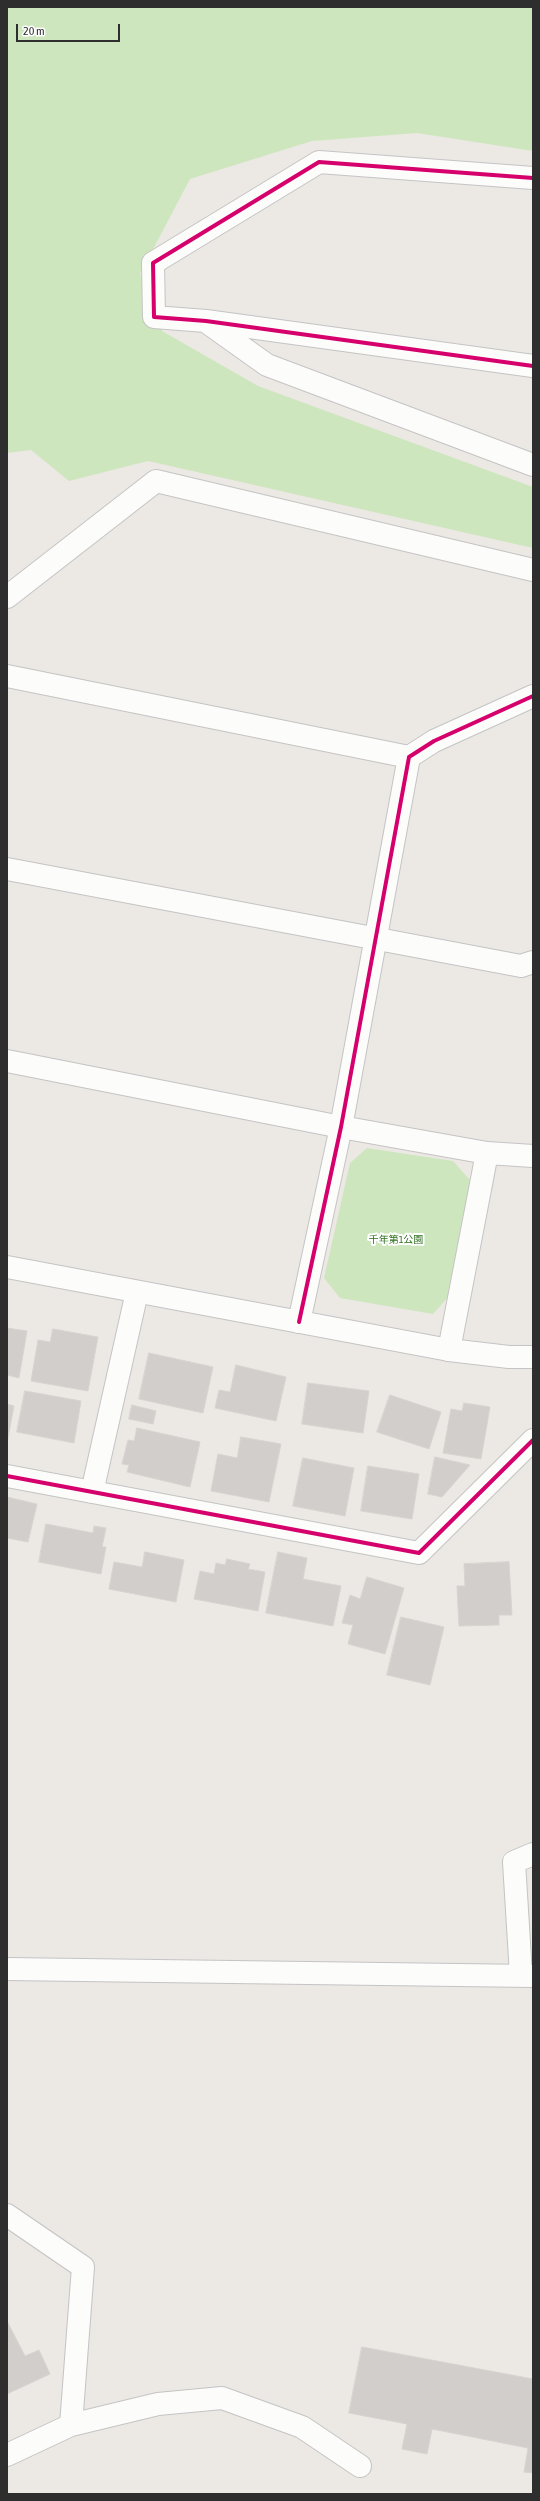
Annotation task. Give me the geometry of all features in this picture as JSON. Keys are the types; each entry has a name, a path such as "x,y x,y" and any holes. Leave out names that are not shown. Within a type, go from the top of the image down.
{"street":[{"path":"533,178 319,162 153,263 154,317 206,321 533,366"},
{"path":"206,321 267,366 533,465"},
{"path":"7,597 156,481 533,570"},
{"path":"7,676 409,757 434,741 533,696"},
{"path":"299,1322 340,1127 374,938 409,757"},
{"path":"7,869 521,966 533,962"},
{"path":"7,1061 340,1127 487,1153 533,1156"},
{"path":"449,1350 487,1153"},
{"path":"7,1267 449,1350 509,1357 533,1357"},
{"path":"92,1492 137,1292"},
{"path":"7,1476 419,1553 533,1440"},
{"path":"7,1969 527,1975 514,1862 533,1854"},
{"path":"7,2215 84,2268 71,2425"},
{"path":"7,2455 71,2425 158,2404 222,2398 302,2427 360,2466"}],"green space":[{"path":"7,7 533,7 533,151 417,133 312,141 190,179 140,274 162,331 258,386 533,487 533,548 148,461 69,481 31,450 7,453"},
{"name":"千年第1公園","path":"367,1148 453,1161 470,1180 450,1295 433,1314 340,1298 324,1278 350,1163"}],"building":[{"path":"7,1328 27,1331 19,1378 7,1375"},
{"path":"53,1329 98,1337 88,1391 31,1381 38,1340 50,1342"},
{"path":"149,1353 213,1367 203,1413 139,1399"},
{"path":"236,1365 286,1377 276,1421 215,1408 219,1390 230,1392"},
{"path":"308,1383 369,1391 363,1433 302,1424"},
{"path":"25,1391 81,1401 74,1443 17,1432"},
{"path":"390,1395 441,1412 429,1449 377,1432"},
{"path":"464,1403 490,1407 481,1459 443,1453 451,1409 462,1411"},
{"path":"7,1404 14,1406 7,1443"},
{"path":"132,1405 156,1411 153,1424 129,1419"},
{"path":"137,1428 200,1442 190,1487 127,1472 129,1465 122,1464 128,1440 134,1441"},
{"path":"241,1437 281,1444 269,1502 211,1491 218,1454 237,1458"},
{"path":"435,1457 470,1465 442,1497 428,1494"},
{"path":"303,1458 354,1468 345,1516 293,1506"},
{"path":"368,1466 419,1474 412,1519 361,1511"},
{"path":"7,1497 37,1504 28,1542 7,1538"},
{"path":"46,1524 93,1533 94,1526 106,1528 102,1547 106,1547 101,1574 39,1562"},
{"path":"145,1552 184,1560 176,1602 109,1589 114,1562 142,1567"},
{"path":"278,1552 307,1558 303,1579 341,1586 333,1626 266,1613"},
{"path":"227,1559 250,1564 248,1569 265,1572 258,1611 194,1599 200,1571 214,1574 216,1563 225,1565"},
{"path":"509,1562 512,1615 499,1615 499,1625 459,1626 457,1586 465,1586 464,1564"},
{"path":"367,1577 404,1588 385,1654 348,1644 353,1625 342,1623 350,1595 360,1599"},
{"path":"401,1617 444,1627 430,1685 387,1675"},
{"path":"7,2321 25,2356 39,2350 50,2374 7,2394"},
{"path":"362,2347 533,2379 533,2473 524,2472 528,2448 432,2429 427,2454 402,2449 407,2424 349,2413"}],"cycle path":[{"path":"533,178 319,162 153,263 154,317 206,321 533,366"},
{"path":"299,1322 341,1127 409,757 434,741 533,696"},
{"path":"7,1476 419,1553 533,1440"}]}
